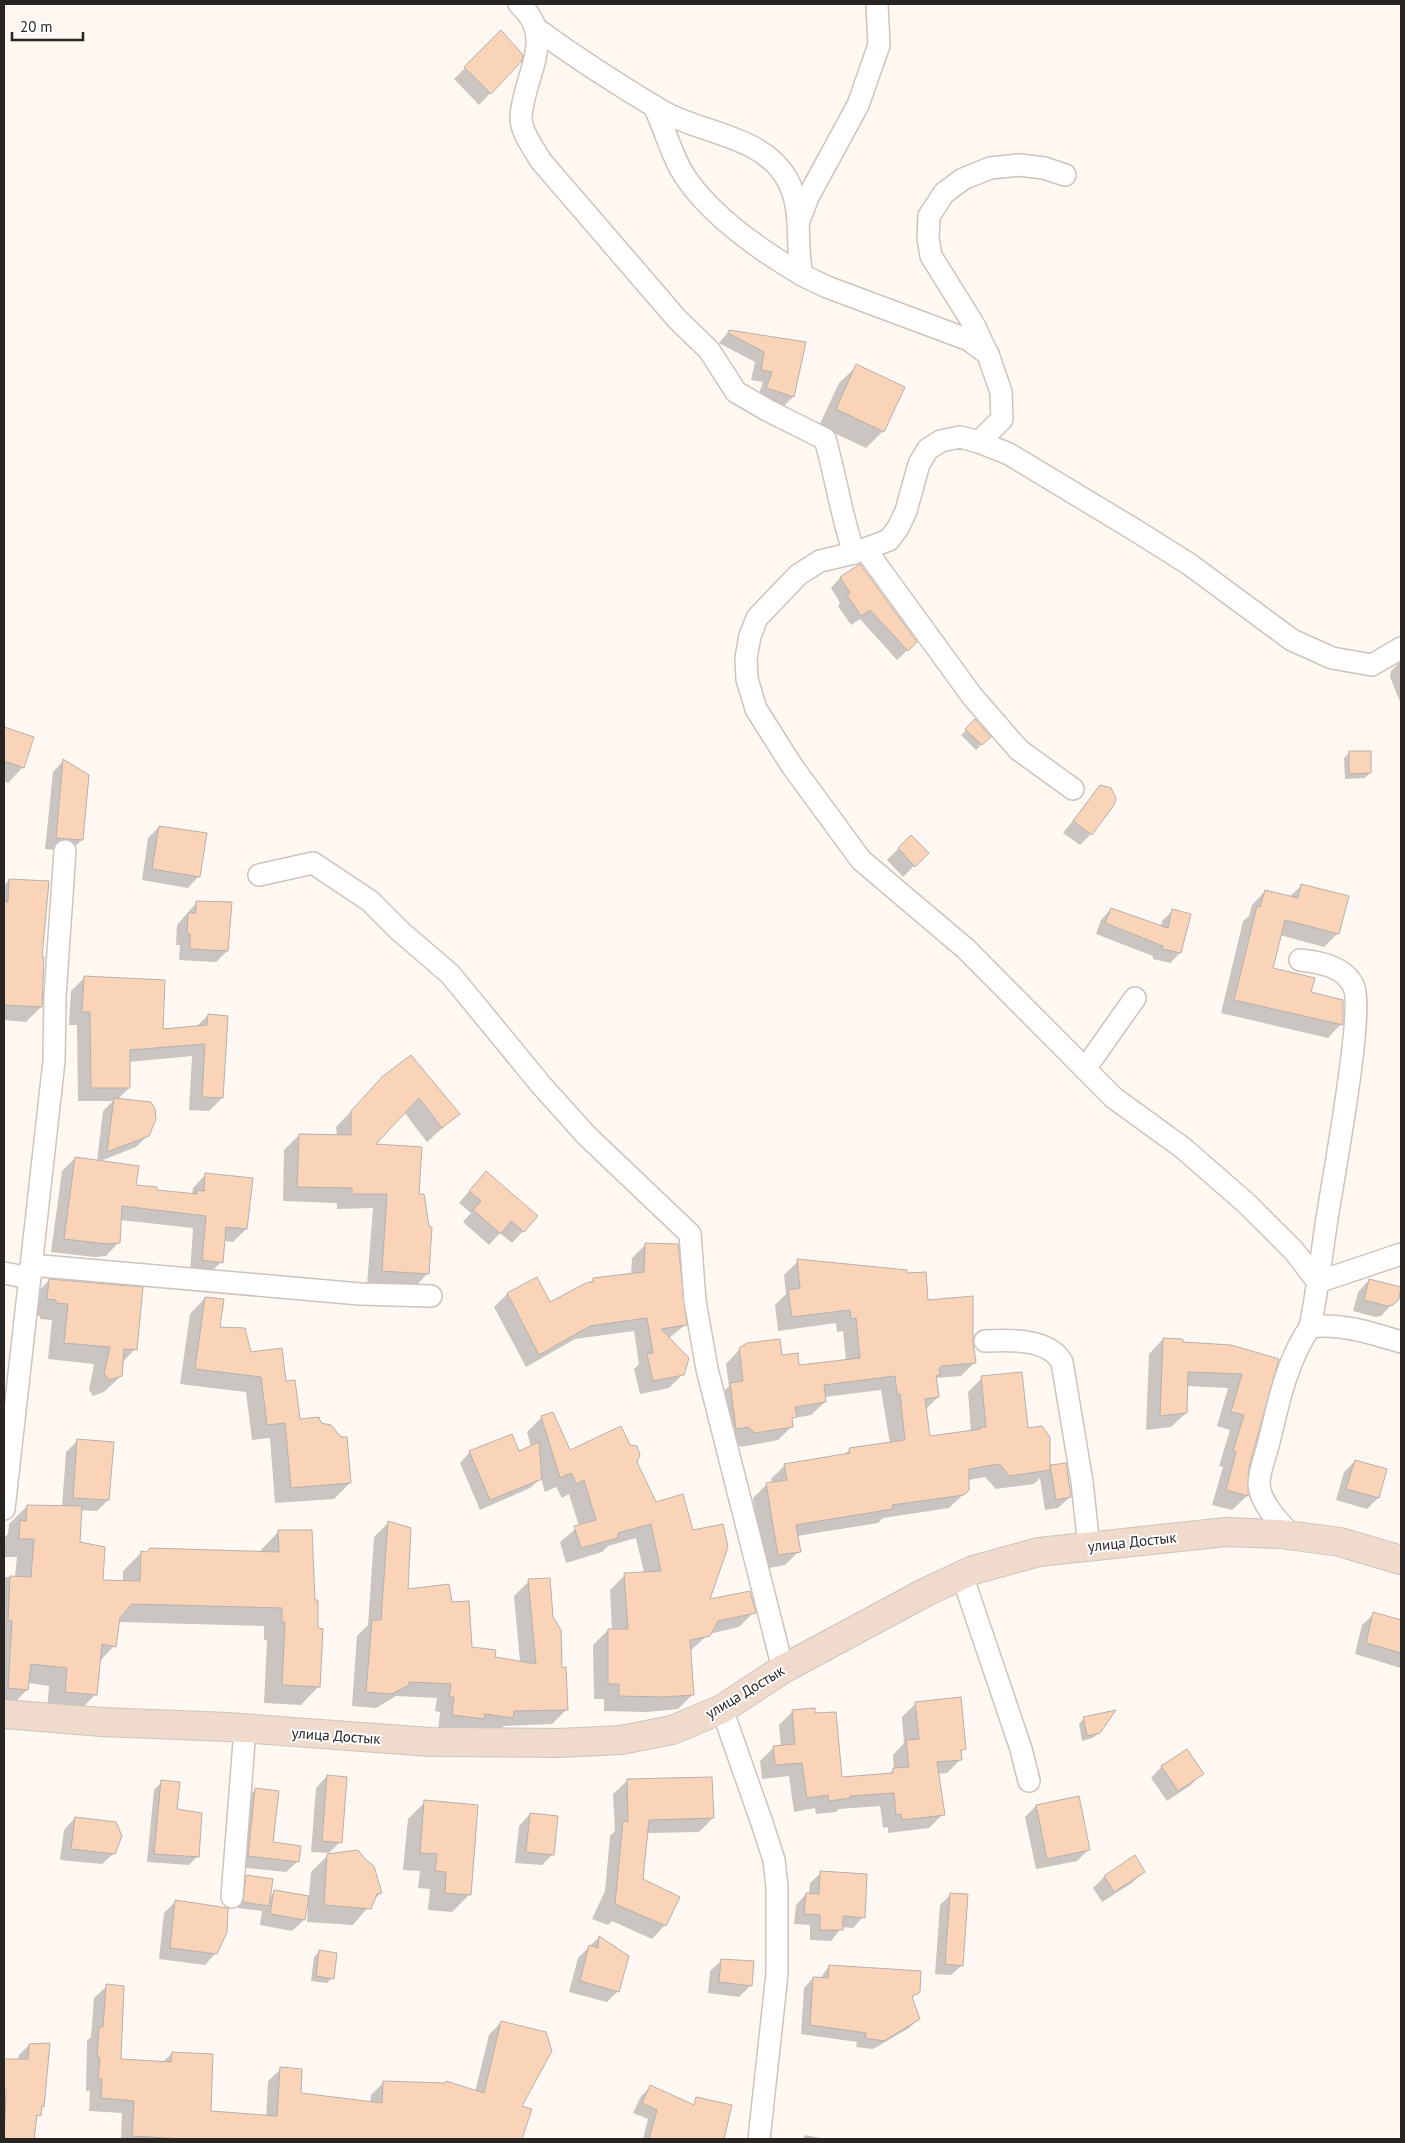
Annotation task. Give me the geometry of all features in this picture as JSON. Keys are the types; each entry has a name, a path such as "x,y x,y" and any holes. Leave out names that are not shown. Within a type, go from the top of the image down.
{"main road":[{"name":"улица Достык","path":"4,1714 102,1722 245,1729 430,1742 560,1743 621,1740 672,1730 722,1709 784,1668 926,1592 962,1575 1039,1552 1226,1532 1291,1535 1340,1542 1401,1560"}],"street":[{"path":"519,4 529,13 538,30 654,106 687,124 753,147 774,161 787,179 797,207 799,222 797,255 802,275"},
{"path":"799,222 808,197 858,104 879,45 877,4"},
{"path":"538,30 535,58 521,117 526,135 541,161 677,319 709,350 736,392 825,439 833,468 842,518 860,551 884,574 972,696 1019,750 1073,789"},
{"path":"654,106 680,169 701,196 773,258 827,287 969,340 988,354"},
{"path":"979,442 1002,419 1001,392 988,354 974,325 931,256 928,238 929,216 944,193 963,179 990,168 1019,164 1044,168 1066,175"},
{"path":"884,574 884,563 889,540 902,520 919,464 928,449 941,441 960,437 979,442 1009,454 1189,564 1292,640 1332,658 1372,666 1401,648"},
{"path":"889,540 860,551 820,562 798,575 757,618 746,658 747,679 756,709 792,766 861,860 966,950 1114,1098 1183,1148 1247,1204 1294,1251 1318,1282"},
{"path":"4,1509 54,1061 55,996 65,851"},
{"path":"259,876 313,863 370,901 400,932 450,974 542,1086 586,1135 690,1234 695,1301 707,1369 784,1668"},
{"path":"1291,1535 1278,1521 1267,1504 1259,1484 1284,1380 1300,1342 1310,1327 1348,1083 1356,1003 1353,986 1340,970 1317,962 1300,960"},
{"path":"1084,1069 1135,998"},
{"path":"1318,1282 1401,1254"},
{"path":"4,1273 30,1271 360,1294 431,1296"},
{"path":"1310,1327 1327,1325 1361,1329 1401,1342"},
{"path":"985,1341 1013,1340 1050,1348 1062,1362 1082,1482 1089,1547"},
{"path":"962,1575 1021,1749 1029,1781"},
{"path":"722,1709 774,1860 777,1887 777,1974 758,2139"},
{"path":"232,1897 245,1729"}],"building":[{"path":"501,30 523,55 521,62 491,94 464,67"},
{"path":"729,330 806,342 794,397 766,388 772,372 761,370 764,352 728,333"},
{"path":"856,364 905,387 884,432 836,409"},
{"path":"860,564 917,642 908,651 870,610 861,616 847,595 850,593 840,577"},
{"path":"975,719 991,737 982,745 965,729"},
{"path":"4,727 34,737 24,768 4,761"},
{"path":"1349,751 1371,751 1371,773 1349,774"},
{"path":"63,759 89,775 83,840 56,838"},
{"path":"1100,785 1111,788 1116,798 1114,805 1092,835 1073,821"},
{"path":"159,826 207,833 200,877 152,869"},
{"path":"911,835 929,853 915,867 898,848"},
{"path":"9,879 49,881 42,957 44,957 42,1007 4,1005 4,901 8,902"},
{"path":"1301,884 1349,896 1339,934 1285,920 1273,968 1315,978 1311,992 1343,1000 1343,1025 1234,1000 1257,906 1260,907 1265,890 1298,898"},
{"path":"196,901 232,902 228,951 190,949 190,934 187,934 188,913 196,913"},
{"path":"1111,908 1168,928 1172,909 1191,914 1181,953 1162,949 1163,946 1105,923"},
{"path":"84,976 165,980 163,1029 207,1025 208,1014 228,1016 223,1098 202,1097 205,1044 130,1050 130,1088 91,1088 90,1012 82,1012"},
{"path":"411,1055 460,1114 442,1128 419,1098 376,1144 422,1147 419,1194 424,1194 429,1226 432,1227 429,1274 382,1271 387,1194 352,1194 352,1188 297,1187 299,1134 351,1135 351,1111 383,1076"},
{"path":"114,1098 151,1102 155,1109 156,1119 149,1136 107,1152"},
{"path":"75,1157 139,1166 136,1185 157,1187 157,1190 197,1194 197,1190 204,1191 205,1173 253,1178 247,1229 226,1227 223,1263 202,1260 206,1216 122,1206 120,1243 108,1244 64,1239"},
{"path":"486,1171 538,1216 524,1232 511,1221 501,1234 473,1210 481,1201 469,1191"},
{"path":"645,1243 678,1244 687,1325 661,1329 689,1358 684,1375 653,1381 647,1354 653,1353 647,1318 590,1326 539,1355 507,1293 537,1277 550,1302 586,1283 593,1282 593,1278 644,1272"},
{"path":"797,1259 907,1270 907,1273 926,1272 928,1300 973,1296 973,1342 976,1363 941,1366 939,1368 940,1375 936,1376 939,1397 925,1399 930,1436 986,1427 981,1376 1022,1372 1028,1428 1042,1426 1050,1437 1050,1470 1010,1476 999,1464 969,1469 969,1490 964,1495 892,1505 893,1509 796,1525 801,1552 778,1555 766,1483 787,1480 784,1464 850,1453 849,1448 905,1440 900,1394 897,1394 895,1376 824,1385 826,1402 795,1407 797,1417 792,1418 793,1427 755,1433 748,1427 736,1429 730,1383 743,1381 739,1348 747,1343 780,1339 782,1355 798,1353 799,1365 860,1358 856,1318 851,1319 850,1310 792,1317 788,1290 800,1288"},
{"path":"49,1279 143,1287 137,1350 124,1349 122,1376 109,1380 104,1373 110,1347 64,1343 68,1304 56,1303 56,1300 47,1299"},
{"path":"1369,1279 1401,1287 1399,1299 1393,1305 1387,1306 1364,1300"},
{"path":"205,1297 224,1299 220,1327 245,1328 251,1352 282,1348 286,1381 295,1380 300,1419 319,1417 321,1423 331,1425 341,1437 347,1437 351,1483 291,1488 285,1423 267,1425 261,1377 195,1369"},
{"path":"1163,1338 1183,1339 1183,1342 1231,1345 1279,1359 1249,1467 1248,1496 1226,1490 1236,1452 1233,1451 1244,1415 1231,1412 1242,1374 1188,1372 1187,1413 1160,1416"},
{"path":"553,1412 570,1450 621,1426 630,1445 637,1446 640,1455 637,1462 656,1502 683,1494 693,1530 723,1524 728,1547 710,1599 750,1591 756,1613 718,1621 710,1636 690,1640 694,1695 663,1697 619,1696 619,1684 608,1684 608,1629 628,1629 624,1573 661,1571 651,1524 618,1533 618,1538 581,1548 574,1526 596,1520 584,1480 577,1484 571,1473 560,1478 541,1416"},
{"path":"512,1434 519,1451 539,1442 542,1479 490,1500 469,1451"},
{"path":"77,1439 114,1442 109,1500 73,1498"},
{"path":"1355,1460 1387,1469 1379,1498 1346,1489"},
{"path":"1066,1463 1071,1497 1056,1500 1050,1465"},
{"path":"27,1505 82,1506 80,1542 105,1547 103,1580 140,1581 141,1551 147,1552 150,1548 279,1552 278,1530 312,1530 315,1600 318,1600 318,1628 323,1629 320,1687 282,1685 285,1622 282,1622 282,1608 132,1604 120,1618 116,1647 102,1644 97,1695 65,1692 67,1668 31,1664 28,1690 8,1688 12,1621 8,1620 10,1576 31,1577 34,1539 19,1539 20,1520 26,1521"},
{"path":"388,1521 411,1528 408,1589 449,1584 452,1602 469,1601 472,1647 496,1650 495,1657 536,1664 528,1579 550,1578 553,1617 561,1630 562,1668 566,1667 568,1710 514,1711 513,1718 485,1714 484,1719 452,1715 454,1697 449,1697 451,1684 409,1682 409,1685 392,1694 366,1692 372,1620 381,1620"},
{"path":"1373,1612 1401,1620 1401,1653 1366,1643"},
{"path":"961,1697 966,1749 961,1750 962,1760 937,1762 945,1815 902,1820 901,1814 896,1815 894,1793 850,1796 851,1798 829,1801 828,1795 807,1798 802,1763 775,1765 773,1746 795,1744 792,1710 815,1708 815,1713 836,1712 842,1777 893,1773 893,1768 909,1767 906,1740 919,1739 915,1702"},
{"path":"1116,1710 1100,1733 1087,1736 1083,1717"},
{"path":"1187,1749 1204,1774 1178,1791 1161,1766"},
{"path":"327,1775 347,1777 342,1843 322,1841"},
{"path":"712,1777 714,1818 649,1820 643,1879 680,1897 666,1926 615,1904 623,1821 628,1822 627,1779"},
{"path":"161,1780 180,1782 177,1809 202,1813 199,1857 154,1854"},
{"path":"255,1788 279,1791 273,1842 301,1846 299,1862 248,1856"},
{"path":"1079,1796 1090,1850 1047,1859 1036,1805"},
{"path":"424,1800 478,1805 471,1895 445,1893 446,1872 435,1871 437,1854 420,1853"},
{"path":"530,1813 558,1816 554,1855 526,1852"},
{"path":"75,1817 116,1822 122,1836 115,1854 71,1849"},
{"path":"358,1850 374,1866 382,1893 377,1894 371,1909 324,1905 327,1854"},
{"path":"1135,1855 1145,1872 1114,1892 1104,1876"},
{"path":"820,1871 867,1874 865,1918 843,1916 843,1930 820,1930 820,1915 804,1914 806,1893 819,1894"},
{"path":"246,1875 273,1879 269,1906 243,1902"},
{"path":"274,1890 309,1896 305,1920 270,1914"},
{"path":"950,1893 968,1894 963,1966 945,1964"},
{"path":"175,1900 228,1908 227,1932 217,1954 170,1948"},
{"path":"599,1936 629,1956 619,1992 580,1981 589,1945 598,1948"},
{"path":"319,1950 337,1953 334,1979 316,1976"},
{"path":"721,1959 754,1961 752,1986 719,1982"},
{"path":"829,1965 921,1971 920,1992 912,1997 920,2019 884,2041 865,2038 866,2033 810,2025 813,1977 828,1978"},
{"path":"106,1984 124,1986 121,2059 171,2062 172,2052 213,2054 211,2111 277,2116 280,2067 302,2069 301,2093 382,2103 383,2081 445,2083 446,2081 484,2093 501,2021 546,2032 552,2051 522,2106 532,2109 522,2139 185,2139 132,2136 134,2101 101,2098 102,2079 98,2079 100,2058 97,2057 99,2027 103,2027"},
{"path":"50,2043 44,2107 42,2106 41,2116 37,2115 34,2139 4,2139 6,2090 4,2090 4,2059 28,2059 29,2044"},
{"path":"650,2085 694,2105 696,2097 732,2105 724,2139 649,2139 657,2110 642,2103"}]}
